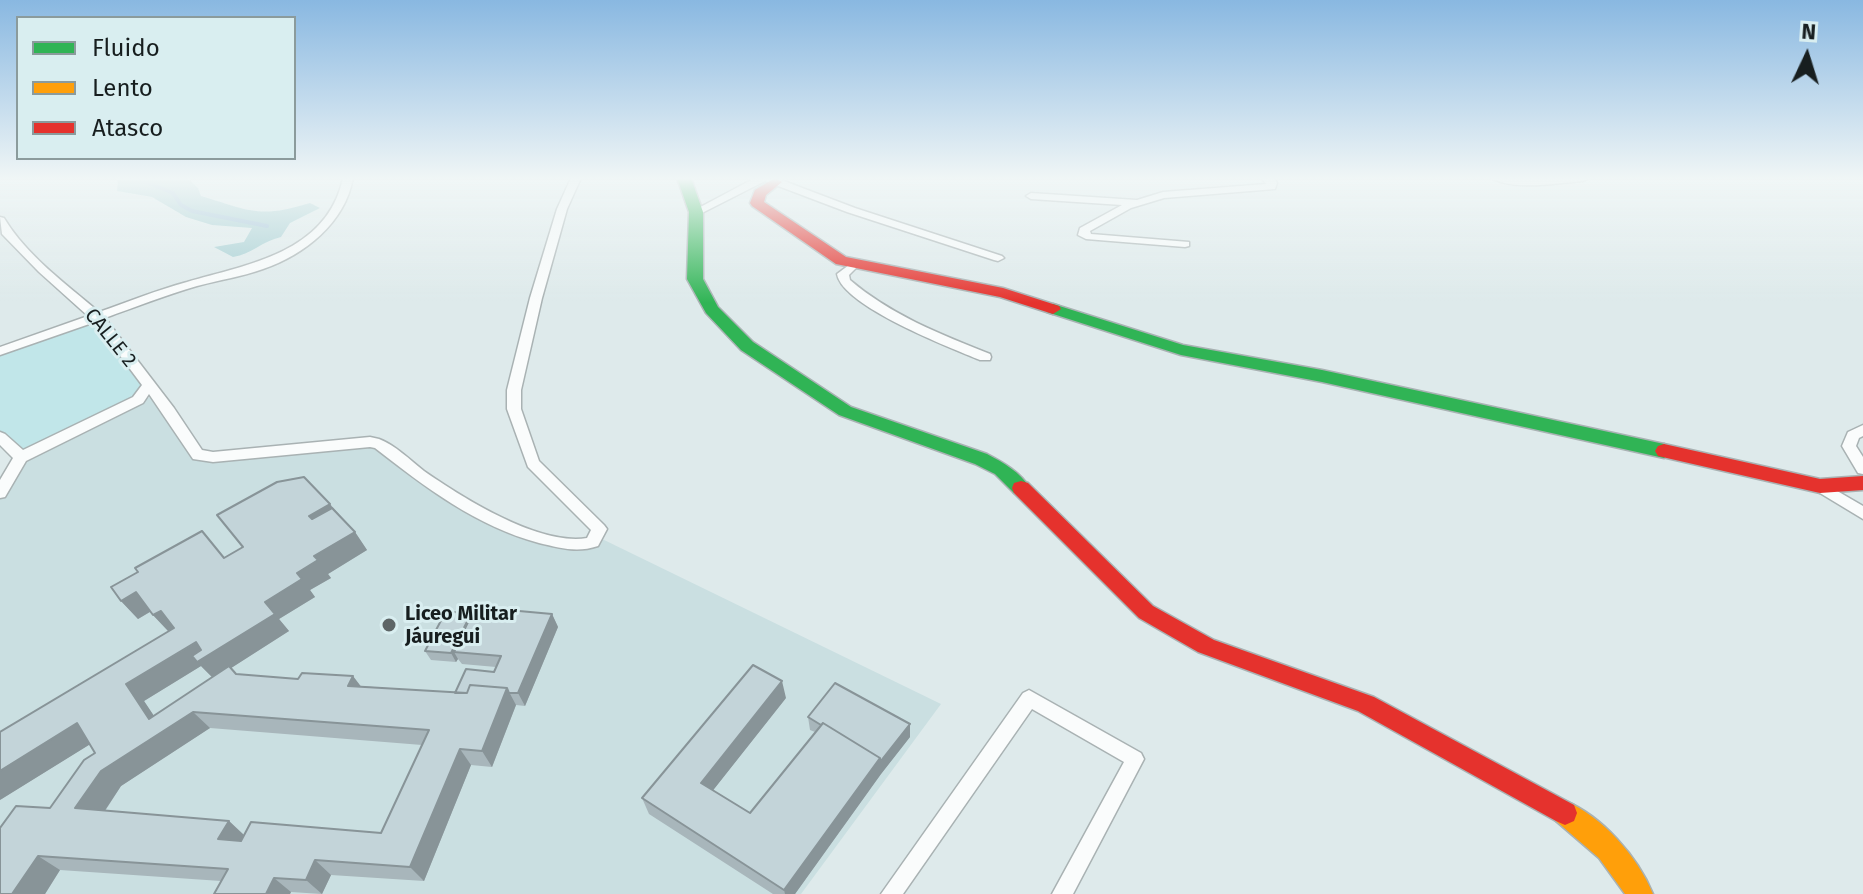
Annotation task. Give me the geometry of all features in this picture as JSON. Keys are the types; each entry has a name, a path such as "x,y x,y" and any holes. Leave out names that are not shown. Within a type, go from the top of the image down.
{"street":[{"name":"CALLE 2","path":"0,220 6,232 43,270 98,318 148,386 138,400 21,457"},
{"path":"0,351 187,285 275,259 327,220"},
{"path":"148,386 198,455 213,457 370,442 379,444 453,500 522,534 576,546 593,542 599,529 533,463 514,409 514,390 559,220"},
{"path":"696,220 695,279 712,310 747,346 845,411 971,455 1001,469 1127,597 1172,628 1206,646 1366,704 1534,794 1590,829 1619,859 1640,894"},
{"path":"781,220 841,261 853,265 1003,293 1181,350 1322,376 1820,486 1863,483"},
{"path":"887,220 998,258"},
{"path":"1103,220 1084,230 1084,235 1185,244"},
{"path":"853,265 843,274 844,281 863,300 893,319 985,357"},
{"path":"1863,430 1853,435 1849,446 1863,469"},
{"path":"0,437 21,457 0,493"},
{"path":"1820,486 1863,513"},
{"path":"891,894 1029,698 1135,759 1062,894"}],"shaded area":[{"path":"195,220 297,220 290,223 281,237 233,257 214,247 244,242 252,228 212,225"},
{"path":"98,318 148,386 146,392 21,457 0,437 0,351"},
{"name":"Liceo Militar Jáuregui","path":"155,395 198,455 370,442 465,507 576,546 598,537 941,704 801,894 0,894 0,493 21,457"}],"building":[{"path":"304,477 330,504 309,516 312,519 332,508 355,532 314,556 318,560 297,573 302,579 265,602 275,614 197,662 192,656 201,650 196,642 126,684 149,719 229,666 236,674 298,679 302,673 353,676 348,686 467,693 470,685 507,688 482,751 460,749 410,867 315,860 306,880 274,878 266,894 214,894 228,869 38,856 12,894 0,894 0,828 16,806 50,808 84,760 95,753 77,723 0,771 0,732 174,628 161,611 153,615 136,592 121,601 111,587 138,572 135,568 202,531 224,558 243,547 217,515 277,482","holes":["193,712 429,730 381,833 251,822 241,841 218,839 229,821 75,808 101,771"]},
{"path":"475,607 552,614 518,693 509,693 507,688 470,685 467,693 455,693 466,669 494,672 501,656 454,652"},
{"path":"446,611 471,614 451,653 425,651"},
{"path":"753,665 782,681 701,783 750,813 823,723 880,758 784,890 642,798"},
{"path":"835,683 910,724 880,762 880,758 808,717"}],"waterway":[{"path":"236,220 267,226"}],"traffic: fast":[{"path":"696,220 695,279 712,310 747,346 845,411 981,459 1001,469 1021,488"},
{"path":"1053,309 1181,350 1322,376 1664,451"}],"traffic: slow":[{"path":"1565,813 1608,849 1640,894"}],"traffic: jam":[{"path":"781,220 841,261 1003,293 1053,309"},
{"path":"1664,451 1820,486 1863,483"},
{"path":"1021,488 1146,612 1206,646 1366,704 1565,813"}],"place":[{"name":"Liceo Militar Jáuregui","path":"389,625"}]}
